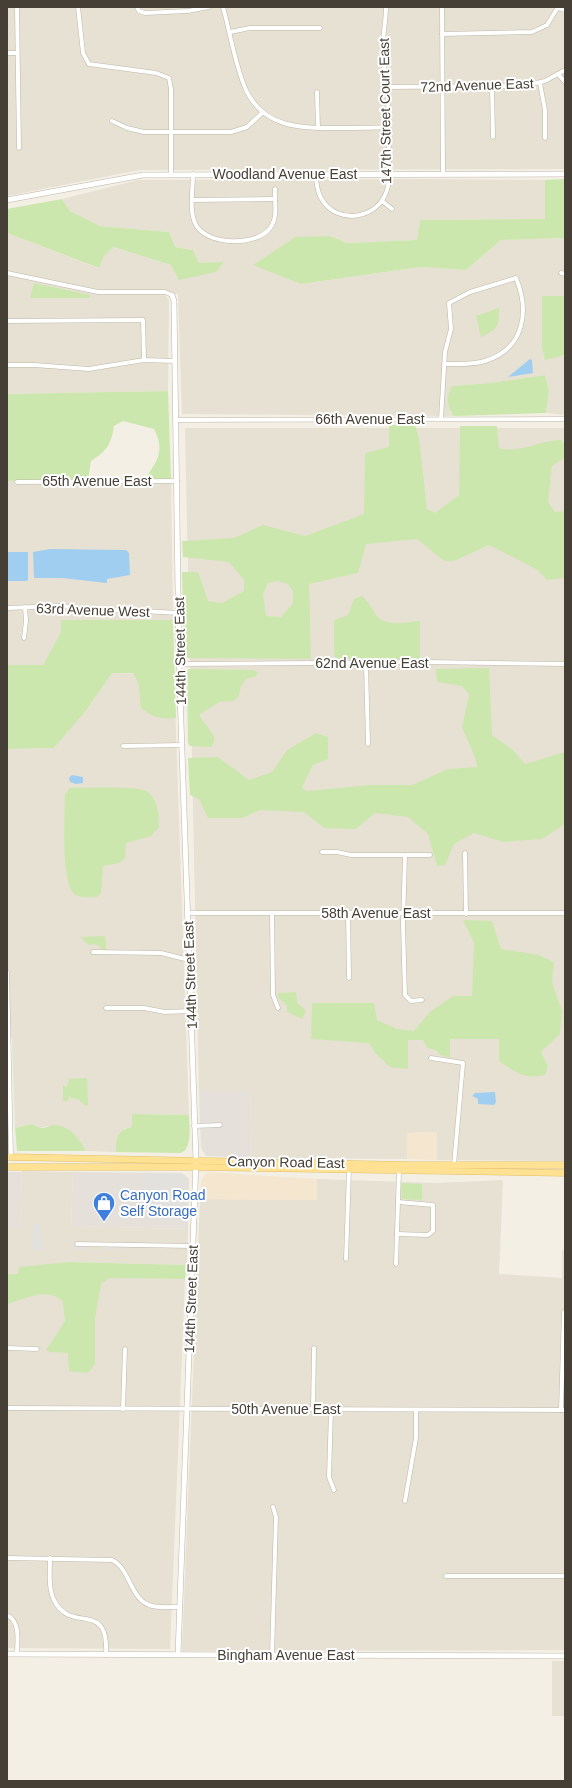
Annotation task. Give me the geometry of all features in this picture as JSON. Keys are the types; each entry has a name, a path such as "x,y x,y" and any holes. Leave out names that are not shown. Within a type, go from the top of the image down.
{"main road":[{"name":"Canyon Road East","path":"8,1159 348,1170 565,1173"},
{"name":"Canyon Road East","path":"7,1167 195,1164 565,1165"},
{"path":"464,1172 492,1168 493,1165"}],"street":[{"path":"17,7 19,148"},
{"path":"78,7 83,53 87,63 95,66 163,74 168,78 171,89 171,174"},
{"path":"137,7 140,11 145,13 188,12 209,7"},
{"path":"223,7 245,88 252,101 262,112 286,125 318,128 388,127"},
{"name":"147th Street Court East","path":"386,7 383,52 388,127 389,174 387,190 382,201 392,209"},
{"path":"442,7 443,174"},
{"path":"442,34 532,32 547,25 558,7 565,10"},
{"path":"230,32 250,28 320,28"},
{"path":"7,53 17,53"},
{"name":"72nd Avenue East","path":"386,87 523,86 540,83 559,75 565,70"},
{"path":"559,75 565,82"},
{"path":"540,83 545,110 545,138"},
{"path":"492,87 493,137"},
{"path":"317,92 318,128"},
{"path":"112,121 121,126 138,131 236,131 251,124 262,112"},
{"path":"193,174 195,223 204,235 219,240 255,239 265,234 274,221 275,189"},
{"path":"316,174 318,193 325,203 340,214 352,216 369,212 382,201"},
{"name":"Woodland Avenue East","path":"7,200 143,175 565,174"},
{"path":"193,200 274,199"},
{"path":"7,273 98,292 165,292 172,295"},
{"path":"441,419 444,364 445,347 451,329 449,303 470,292 516,278 522,296 522,324 515,340 499,354 485,361 444,364"},
{"name":"144th Street East","path":"172,295 174,301 179,664 195,1164 178,1655"},
{"path":"7,321 142,320 144,360"},
{"path":"7,365 34,365 89,369 144,360 175,361"},
{"name":"66th Avenue East","path":"176,420 565,419"},
{"name":"65th Avenue East","path":"16,482 177,481"},
{"name":"63rd Avenue West","path":"7,608 63,606 92,611 123,610 179,612"},
{"path":"24,638 26,607"},
{"name":"62nd Avenue East","path":"179,664 366,664 430,662 565,664"},
{"path":"366,664 368,744"},
{"path":"123,746 182,745"},
{"path":"322,852 356,855 430,855"},
{"path":"465,853 466,914"},
{"path":"405,855 405,913 403,925 405,995 411,1001 422,1000"},
{"name":"58th Avenue East","path":"188,913 565,913"},
{"path":"272,913 273,995 278,1008"},
{"path":"348,913 349,978"},
{"path":"93,952 161,953 189,960"},
{"path":"7,972 8,1159"},
{"path":"106,1008 144,1008 165,1012 191,1011"},
{"path":"431,1058 463,1063 454,1165"},
{"path":"194,1126 220,1126"},
{"path":"346,1259 348,1170"},
{"path":"396,1264 399,1171"},
{"path":"397,1234 428,1235 433,1231 433,1205 398,1202"},
{"path":"77,1244 192,1246"},
{"path":"563,1410 564,1312"},
{"path":"7,1348 37,1348"},
{"path":"313,1409 314,1348"},
{"path":"123,1409 125,1349"},
{"name":"50th Avenue East","path":"7,1408 563,1410"},
{"path":"331,1410 329,1477 334,1490"},
{"path":"405,1501 416,1438 416,1410"},
{"path":"272,1655 276,1516 273,1507"},
{"path":"7,1558 112,1560 123,1568 140,1599 144,1603 154,1606 180,1607"},
{"path":"50,1558 51,1592 56,1603 67,1614 95,1621 101,1625 106,1635 106,1655"},
{"path":"446,1576 565,1576"},
{"path":"7,1615 15,1623 17,1632 17,1654"},
{"name":"Bingham Avenue East","path":"7,1654 565,1656"}],"shaded area":[{"path":"7,7 565,7 565,169 140,170 7,196"},
{"path":"138,180 545,180 546,219 420,220 418,240 347,243 330,236 301,284 420,267 466,270 501,240 565,238 565,296 542,296 542,348 545,359 565,355 565,415 546,413 549,390 545,375 490,383 452,386 450,412 454,416 182,414 178,294 165,295 169,300 168,391 7,394 7,233 98,268 104,256 112,247 171,265 199,263 193,250 175,247 169,232 100,226 70,211 62,199"},
{"path":"185,428 565,428 565,1161 437,1160 436,1132 407,1133 407,1159 252,1158 250,1091 199,1091"},
{"path":"171,479 173,620 62,620 61,632 43,665 7,665 7,481"},
{"path":"112,673 174,674 189,1115 132,1114 132,1127 126,1128 119,1133 116,1152 86,1151 82,1145 47,1126 40,1128 31,1124 15,1128 12,1038 7,1037 7,749 54,748 85,712"},
{"path":"199,1091 250,1091 252,1158 206,1156 201,1148"},
{"path":"437,1132 437,1160 407,1159 407,1133"},
{"path":"22,1171 73,1172 71,1226 188,1229 187,1265 70,1262 69,1277 185,1279 170,1649 7,1648 7,1228 20,1228"},
{"path":"7,1172 22,1172 20,1229 7,1228"},
{"name":"Canyon Road Self Storage","path":"73,1172 182,1173 189,1179 188,1229 71,1226"},
{"path":"208,1172 317,1179 317,1200 200,1199 201,1180"},
{"path":"145,1173 182,1173 187,1180 187,1221 145,1218"},
{"path":"317,1179 437,1183 503,1180 499,1274 562,1278 562,1250 565,1250 565,1650 182,1651 200,1199 316,1200"},
{"path":"33,1224 41,1224 40,1242 43,1242 43,1250 32,1250"},
{"path":"74,1242 125,1242 125,1249 104,1249 104,1246 88,1246 88,1249 74,1249"},
{"path":"552,1661 565,1661 565,1716 552,1716"}],"green space":[{"path":"565,179 565,238 501,240 466,270 420,267 301,284 253,265 295,237 330,236 347,243 417,240 420,220 545,219 545,180"},
{"path":"62,199 70,211 100,226 169,232 175,247 193,250 199,263 224,262 216,272 179,280 171,265 113,247 104,256 99,268 7,233 7,209"},
{"path":"34,283 90,295 89,298 30,298"},
{"path":"542,296 565,296 565,355 545,360 542,348"},
{"path":"499,308 499,319 496,327 491,332 481,337 476,316"},
{"path":"545,375 549,390 546,413 454,416 450,409 448,397 452,386 490,383"},
{"path":"168,391 171,479 145,479 158,455 159,443 154,429 123,421 114,426 112,438 105,450 91,461 88,480 7,481 7,394"},
{"path":"389,425 415,425 419,438 427,509 435,513 459,495 460,426 497,426 499,448 522,448 545,442 561,440 565,445 565,457 552,466 548,502 555,512 565,511 565,578 547,580 538,570 489,545 454,561 444,561 417,539 366,544 358,573 309,584 311,659 187,658 184,655 182,572 198,572 208,601 222,603 244,591 244,580 229,562 183,557 182,541 234,538 263,525 305,536 364,514 365,453 389,447","holes":["277,581 288,584 293,591 293,603 281,617 266,616 263,594 268,583"]},
{"path":"362,596 369,603 377,616 386,622 397,623 420,621 420,659 337,659 334,655 334,620 348,615 354,599"},
{"path":"61,620 173,620 176,718 157,717 149,714 141,708 138,682 133,673 112,673 85,712 54,748 7,749 7,665 43,665 61,632"},
{"path":"489,668 492,735 513,750 525,764 565,752 565,824 542,839 503,842 474,833 454,844 445,865 437,866 428,834 408,817 375,813 356,829 324,828 304,812 260,810 242,818 208,818 199,799 190,795 188,758 218,757 249,780 272,772 287,750 316,733 328,737 328,759 313,765 302,787 306,791 371,785 412,785 448,769 477,767 475,757 462,728 469,694 462,686 437,682 436,669"},
{"path":"188,669 254,670 258,673 256,676 246,679 241,686 239,696 233,701 219,702 199,715 214,736 214,742 211,747 190,746 188,743"},
{"path":"70,788 141,789 150,794 157,807 159,827 151,836 126,843 125,858 119,863 103,866 101,893 97,897 83,897 76,895 71,889 68,878 65,864 64,832 65,794"},
{"path":"463,920 492,921 501,949 539,955 554,962 552,982 562,1011 560,1034 541,1052 548,1066 545,1075 526,1076 510,1069 499,1061 499,1039 450,1039 450,1058 440,1055 436,1050 427,1048 423,1040 408,1040 408,1069 390,1067 375,1053 369,1043 311,1039 312,1003 374,1003 377,1020 397,1029 414,1031 430,1012 453,996 472,996 474,943"},
{"path":"105,936 106,950 103,950 96,944 88,945 81,937"},
{"path":"296,992 297,1002 306,1011 302,1019 287,1012 287,1005 278,998 278,993"},
{"path":"87,1078 88,1105 86,1106 79,1100 71,1098 70,1095 68,1101 63,1101 63,1085 66,1087 69,1080 66,1079"},
{"path":"132,1114 189,1115 190,1136 185,1150 181,1153 116,1152 118,1135 123,1130 132,1127"},
{"path":"31,1124 41,1128 53,1125 64,1127 77,1137 86,1151 17,1151 15,1128"},
{"path":"401,1183 422,1184 422,1200 402,1199"},
{"path":"70,1262 187,1265 185,1279 109,1278 101,1284 95,1318 95,1364 88,1373 69,1371 68,1353 50,1352 46,1350 65,1321 63,1302 57,1297 44,1294 7,1304 7,1274 18,1274 19,1267"}],"water":[{"path":"530,359 532,360 533,373 508,377"},
{"path":"50,549 126,550 129,553 130,575 107,579 107,583 62,578 34,578 33,552"},
{"path":"7,552 28,552 27,581 7,581"},
{"path":"72,775 83,777 83,783 76,784 70,782 69,778"},
{"path":"495,1092 496,1102 494,1105 478,1104 478,1099 472,1096 475,1093"}],"place":[{"name":"Canyon Road Self Storage","path":"104,1222"}]}
